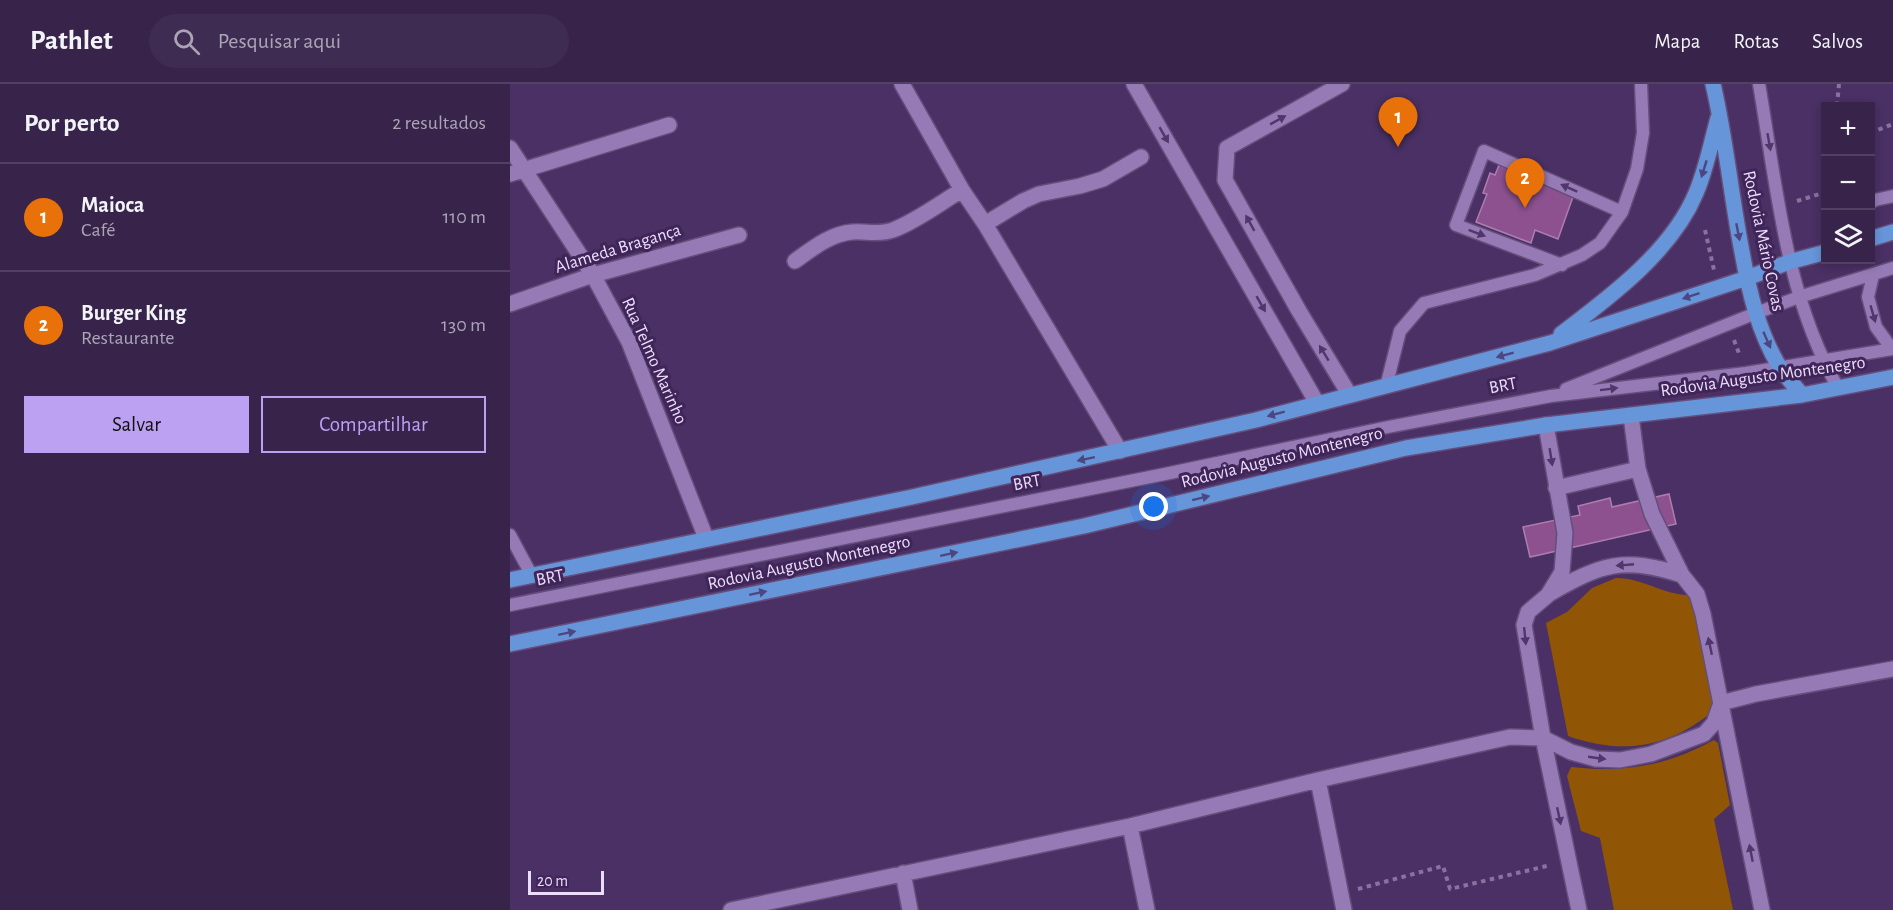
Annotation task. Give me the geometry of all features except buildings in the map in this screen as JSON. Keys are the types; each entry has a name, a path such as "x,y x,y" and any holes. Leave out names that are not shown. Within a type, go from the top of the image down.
{"main road":[{"name":"Rodovia Mário Covas","path":"1713,84 1732,205 1756,313 1765,339 1780,367 1802,394"},
{"path":"1550,343 1608,297 1667,242 1696,193 1719,112"},
{"path":"1875,237 1893,232"},
{"path":"510,580 912,497 1256,420 1550,343 1789,262 1821,254"},
{"name":"Rodovia Augusto Montenegro","path":"510,645 1084,526 1406,448 1546,425 1802,394 1893,377"}],"street":[{"path":"902,84 962,190 985,224 1120,451"},
{"path":"1134,84 1317,403"},
{"path":"1342,84 1227,148 1226,180 1299,311 1349,394"},
{"path":"517,171 669,125"},
{"name":"Rua Telmo Marinho","path":"510,148 517,171 593,275 629,342 706,538"},
{"path":"985,224 1023,201 1040,194 1103,179 1141,157"},
{"path":"795,261 827,239 837,235 853,232 877,234 896,229 962,190"},
{"name":"Alameda Bragança","path":"510,304 593,275 739,235"},
{"path":"1631,416 1638,469 1652,514 1682,575 1696,594 1703,614 1762,910"},
{"path":"1546,425 1565,533 1562,572 1548,595"},
{"path":"1556,488 1638,469"},
{"path":"1579,910 1526,647 1524,625 1527,612 1548,595 1590,573 1611,566 1638,564 1682,575"},
{"path":"1721,703 1756,694 1893,669"},
{"path":"730,910 1130,826 1318,780 1510,737 1543,738 1571,752 1596,759 1620,760 1651,754 1704,734 1714,723 1721,703"},
{"path":"1318,780 1344,910"},
{"path":"1130,826 1147,910"},
{"path":"903,873 910,910"}],"lane":[{"path":"1386,387 1400,331 1424,303 1534,275 1562,265 1600,243 1623,212 1637,169 1643,132 1641,84"},
{"path":"1759,84 1789,262 1822,360 1838,388"},
{"path":"1562,265 1456,225 1484,151 1623,212"},
{"path":"1875,200 1893,196"},
{"path":"1810,257 1821,247"},
{"name":"BRT","path":"1551,396 1756,313 1893,268"},
{"path":"1873,275 1868,297 1876,327 1893,349"},
{"name":"BRT","path":"510,605 1551,396 1746,373 1893,349"},
{"path":"510,535 532,576"}],"path":[{"path":"1837,102 1839,84"},
{"path":"1875,131 1893,124"},
{"path":"1780,207 1821,194"},
{"path":"1340,894 1443,866 1450,889 1569,861"}],"shaded area":[{"path":"1616,578 1636,581 1674,593 1695,595 1717,708 1682,732 1647,744 1609,746 1568,736 1546,623 1567,612 1592,588"},
{"path":"1714,740 1718,743 1730,805 1714,819 1733,910 1614,910 1600,838 1581,831 1567,776 1571,767 1609,769 1645,766 1679,756"}],"place":[{"name":"Maioca","path":"1398,147"},
{"name":"Burger King","path":"1525,208"}]}
